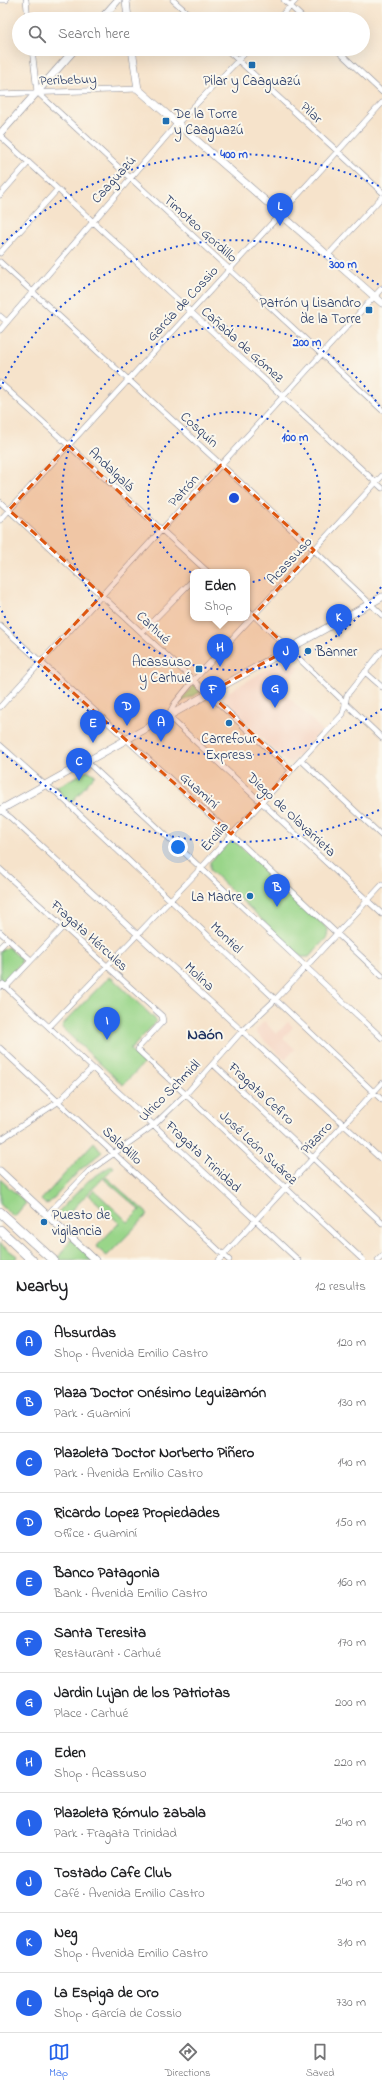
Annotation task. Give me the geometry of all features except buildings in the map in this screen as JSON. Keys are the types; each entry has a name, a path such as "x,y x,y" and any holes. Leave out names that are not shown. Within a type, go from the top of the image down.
{"highway":[{"path":"0,1212 53,1260"},
{"path":"0,1230 32,1260"}],"street":[{"path":"0,0 6,0"},
{"path":"26,0 27,12"},
{"path":"107,12 118,0"},
{"path":"126,0 127,12"},
{"path":"173,0 186,12"},
{"path":"284,0 296,12"},
{"path":"284,12 296,0"},
{"path":"33,56 36,92"},
{"path":"0,135 69,56"},
{"path":"133,56 138,89 382,303"},
{"name":"Pilar","path":"233,56 382,192"},
{"name":"Caaguazú","path":"0,330 92,221 178,124 243,56"},
{"path":"343,56 382,92"},
{"name":"Peribebuy","path":"0,94 138,89"},
{"name":"Timoteo Gordillo","path":"36,92 382,410"},
{"name":"García de Cossio","path":"0,520 382,103"},
{"name":"Cañada de Gómez","path":"0,135 57,190 382,488"},
{"path":"0,195 28,163"},
{"path":"0,253 57,190"},
{"path":"328,255 382,197"},
{"name":"Cosquín","path":"0,262 32,293 314,550 382,615"},
{"name":"Patrón","path":"0,707 39,662 162,531 382,288"},
{"path":"0,316 7,322"},
{"name":"Andalgalá","path":"0,383 202,569"},
{"name":"Acassuso","path":"250,619 382,476"},
{"name":"Carhué","path":"0,502 291,770"},
{"path":"142,632 190,583"},
{"path":"0,810 382,596"},
{"path":"250,612 382,738"},
{"name":"Acassuso","path":"168,716 174,703 248,621"},
{"name":"Guaminí","path":"0,625 39,662 231,834 382,976"},
{"name":"Ercilla","path":"49,1027 202,867 261,801 343,714 347,695 382,651"},
{"path":"365,672 382,687"},
{"name":"Diego de Olavarrieta","path":"168,716 382,914"},
{"name":"Montiel","path":"0,745 45,785 57,793 382,1100"},
{"path":"301,760 382,836"},
{"path":"87,762 202,867 382,1038"},
{"name":"Molina","path":"0,810 11,818 138,934 382,1160"},
{"name":"Fragata Hércules","path":"0,869 164,1019 138,1050"},
{"name":"Ulrico Schmidl","path":"47,1215 89,1171 154,1125 186,1094 242,1031 275,1000 382,884"},
{"path":"0,987 3,984 6,987 63,926"},
{"path":"0,932 31,960"},
{"path":"0,947 8,939"},
{"name":"Fragata Trinidad","path":"6,987 298,1260"},
{"name":"Saladillo","path":"0,1048 229,1260"},
{"name":"José León Suárez","path":"138,1050 363,1260"},
{"name":"Fragata Cefiro","path":"213,1064 382,1223"},
{"path":"0,1140 58,1102 92,1068"},
{"name":"Pizarro","path":"219,1260 382,1083"},
{"path":"0,1171 96,1260"},
{"path":"378,1260 382,1256"}],"highlighted area":[{"path":"68,445 162,531 221,465 314,550 254,615 289,649 209,693 291,770 231,834 39,662 102,595 9,510"}],"shaded area":[{"path":"285,659 291,660 300,667 280,689 322,730 292,763 286,762 221,699 223,695"},
{"path":"264,1021 276,1034 288,1022 293,1027 283,1038 295,1049 285,1060 256,1033 256,1030"}],"green space":[{"path":"194,684 202,691 179,703"},
{"path":"87,771 95,775 70,804 56,790 57,787"},
{"path":"229,842 236,842 328,929 327,937 309,957 301,957 210,870 210,862"},
{"path":"8,947 20,958 21,963 0,985 0,951"},
{"path":"109,977 113,979 157,1021 130,1050 144,1063 123,1085 62,1028 63,1024"},
{"path":"94,1142 102,1152 80,1170 49,1203 45,1204 41,1200"},
{"path":"112,1165 114,1167 62,1220 58,1216 58,1212 88,1181"},
{"path":"106,1177 148,1214 107,1256 96,1247 119,1223 89,1195 94,1190 128,1222 140,1210 104,1179"},
{"path":"0,1179 26,1203 14,1217 0,1204"},
{"path":"71,1239 93,1260 61,1260 58,1258"},
{"path":"0,1244 17,1256 15,1260 0,1260"}],"place":[{"name":"Pilar y Caaguazú","path":"252,65"},
{"name":"De la Torre y Caaguazú","path":"166,121"},
{"name":"La Espiga de Oro","path":"280,226"},
{"name":"Patrón y Lisandro de la Torre","path":"369,310"},
{"name":"Neg","path":"339,637"},
{"name":"Banner","path":"308,651"},
{"name":"Eden","path":"220,667"},
{"name":"Acassuso y Carhué","path":"199,669"},
{"name":"Tostado Cafe Club","path":"286,671"},
{"name":"Jardin Lujan de los Patriotas","path":"275,708"},
{"name":"Santa Teresita","path":"213,709"},
{"name":"Carrefour Express","path":"229,723"},
{"name":"Ricardo Lopez Propiedades","path":"127,726"},
{"name":"Absurdas","path":"161,742"},
{"name":"Banco Patagonia","path":"93,743"},
{"name":"Plazoleta Doctor Norberto Piñero","path":"79,781"},
{"name":"La Madre","path":"250,896"},
{"name":"Plaza Doctor Onésimo Leguizamón","path":"277,907"},
{"name":"Plazoleta Rómulo Zabala","path":"107,1040"},
{"name":"Puesto de vigilancia","path":"44,1222"}],"district":[{"name":"Naón","path":"205,1033"}]}
